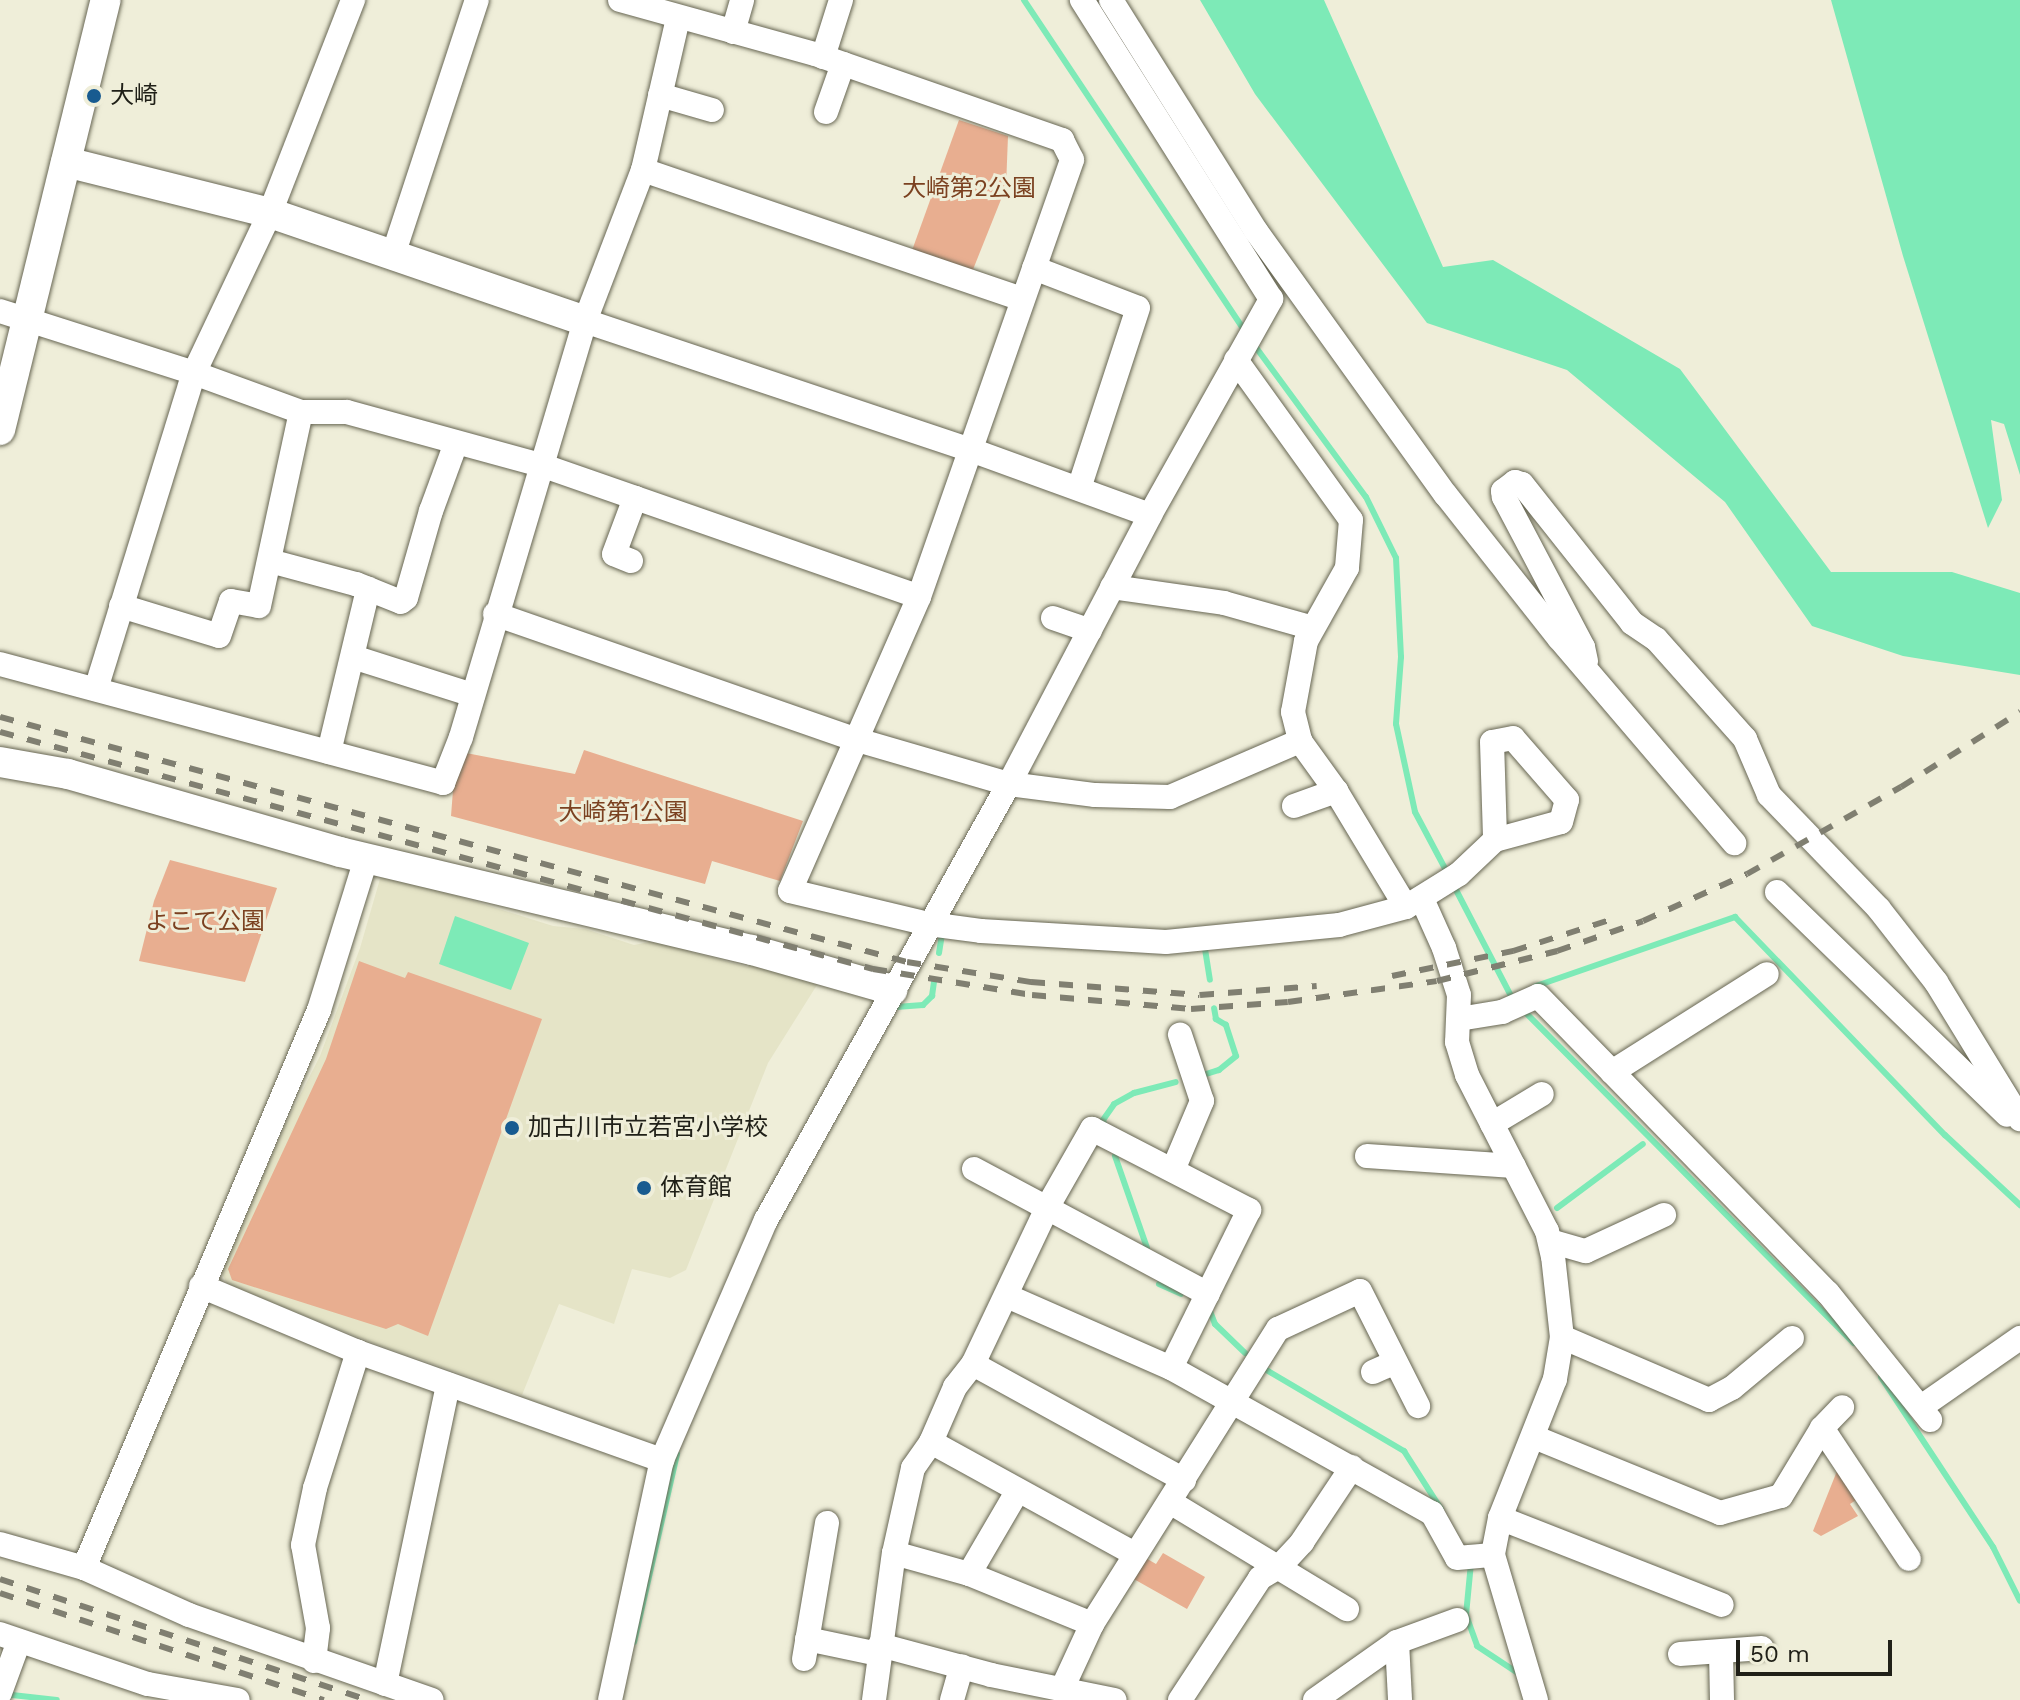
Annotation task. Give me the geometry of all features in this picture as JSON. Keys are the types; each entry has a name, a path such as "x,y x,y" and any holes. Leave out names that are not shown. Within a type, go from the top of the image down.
{"street":[{"path":"0,430 14,316 66,162 106,0"},
{"path":"96,689 194,373 270,213 353,0"},
{"path":"393,255 477,0"},
{"path":"620,0 833,60 1062,140 1072,160 919,597 854,739 790,891 929,924 981,931 1166,942 1339,925 1422,899 1459,874 1495,840"},
{"path":"733,32 742,0"},
{"path":"826,112 841,0"},
{"path":"610,1700 662,1460 766,1220 1009,784 1150,515 1271,299 1082,0"},
{"path":"1111,0 1256,231 1446,495 1588,673 1734,843"},
{"path":"0,664 443,783 473,695 585,321 643,170 678,18"},
{"path":"660,95 712,110"},
{"path":"66,162 270,213 971,450 1150,515"},
{"path":"643,170 1023,299"},
{"path":"1034,268 1138,308 1079,489"},
{"path":"14,316 194,373 301,412 347,412 541,465 919,597"},
{"path":"1236,360 1351,520 1347,568 1306,641 1293,712 1300,741 1422,899 1444,948 1459,995 1457,1042 1460,1053 1550,1241 1562,1337 1555,1379 1500,1518 1493,1555 1536,1700"},
{"path":"121,606 219,636 231,601 259,606 301,412"},
{"path":"270,561 368,589 401,602 406,598 431,511 456,443"},
{"path":"1588,673 1583,647 1504,497 1503,491 1515,482 1522,484 1632,623 1656,639 1745,739 1769,795 1879,909 1936,982 2020,1119"},
{"path":"631,561 614,554 635,498"},
{"path":"1112,587 1224,603 1313,628"},
{"path":"329,752 368,589"},
{"path":"495,614 854,739 1009,784 1095,795 1170,797 1300,741"},
{"path":"1053,618 1090,631"},
{"path":"353,657 473,695"},
{"path":"0,762 68,774 366,859 752,950 892,990"},
{"path":"1294,806 1336,791"},
{"path":"84,1568 319,1010 366,859"},
{"path":"1777,892 2020,1127"},
{"path":"1612,1072 1683,1039 1760,987"},
{"path":"1459,1019 1502,1012 1538,996 1828,1293 1926,1414 2020,1338"},
{"path":"1173,1170 1202,1101 1180,1035"},
{"path":"1492,1124 1542,1094"},
{"path":"874,1700 894,1553 913,1468 931,1442 955,1387 973,1364 1048,1206 1092,1129 1249,1210 1171,1368"},
{"path":"1367,1156 1410,1149 1514,1166"},
{"path":"974,1169 1208,1294"},
{"path":"1550,1241 1586,1251 1650,1214"},
{"path":"201,1286 358,1352 662,1460"},
{"path":"1062,1689 1092,1624 1278,1329 1360,1291 1418,1406"},
{"path":"1007,1296 1171,1368 1232,1399 1432,1513 1457,1558 1493,1555"},
{"path":"1562,1337 1709,1400 1732,1388 1777,1342"},
{"path":"314,1661 318,1628 303,1545 315,1488 358,1352"},
{"path":"1373,1372 1395,1362"},
{"path":"973,1364 1184,1480"},
{"path":"385,1684 448,1385"},
{"path":"1534,1437 1720,1513 1781,1496 1822,1428 1842,1407"},
{"path":"1822,1428 1909,1559"},
{"path":"931,1442 1017,1492 1135,1554"},
{"path":"1180,1700 1260,1578 1280,1566 1302,1542 1352,1467"},
{"path":"969,1574 1017,1492"},
{"path":"1170,1502 1347,1609"},
{"path":"1500,1518 1722,1605"},
{"path":"827,1523 828,1577 806,1649 880,1649 1115,1700"},
{"path":"0,1544 84,1568 189,1615 432,1700"},
{"path":"894,1553 969,1574 1092,1624"},
{"path":"1315,1700 1397,1642 1457,1620"},
{"path":"0,1693 9,1638 148,1684 205,1697 238,1700"},
{"path":"1397,1642 1400,1700"},
{"path":"1680,1654 1762,1648"},
{"path":"1721,1652 1722,1700"},
{"path":"952,1700 962,1666"}],"shaded area":[{"path":"1200,0 1324,0 1443,267 1493,260 1680,369 1831,572 1952,572 2020,593 2020,675 1903,656 1812,626 1725,502 1567,370 1427,323 1255,94"},
{"path":"1831,0 2020,0 2020,475 2004,424 1991,420 2002,500 1988,528 1903,256"},
{"name":"加古川市立若宮小学校","path":"388,874 553,926 585,929 634,945 654,941 690,948 691,952 748,967 752,958 822,977 768,1063 686,1270 670,1278 632,1269 614,1324 559,1304 522,1395 373,1343 227,1284 221,1271 287,1121 320,1056 360,948 380,879"},
{"path":"455,916 529,943 511,990 439,964"}],"green space":[{"name":"大崎第2公園","path":"959,120 1008,136 1006,187 970,277 910,256"},
{"name":"大崎第1公園","path":"584,750 803,821 780,881 712,861 705,884 451,816 453,790 466,753 575,774"},
{"name":"よこて公園","path":"170,860 277,888 245,982 139,961 154,901"},
{"path":"359,961 405,978 408,972 542,1019 428,1336 398,1324 386,1329 232,1280 228,1269 326,1059"},
{"path":"1837,1471 1856,1500 1850,1504 1858,1516 1821,1536 1813,1531"},
{"path":"1163,1553 1205,1577 1187,1609 1132,1578 1144,1557 1156,1564"}],"waterway":[{"path":"1024,0 1246,333"},
{"path":"1252,342 1366,497 1396,558 1401,657 1396,724 1415,812 1449,876"},
{"path":"1454,886 1513,1000"},
{"path":"1536,986 1735,917 1945,1135 2020,1205"},
{"path":"939,953 942,934"},
{"path":"1205,949 1210,980"},
{"path":"896,1007 923,1005 932,996 934,981"},
{"path":"1200,1076 1219,1070 1236,1056 1226,1025 1216,1019 1214,1008"},
{"path":"1524,1011 1854,1343"},
{"path":"1105,1128 1103,1120 1114,1104 1134,1093 1176,1082"},
{"path":"1557,1208 1643,1144"},
{"path":"1115,1156 1147,1248"},
{"path":"1159,1284 1181,1294"},
{"path":"1210,1311 1215,1324 1245,1353"},
{"path":"1263,1368 1404,1451 1441,1509"},
{"path":"1881,1377 1993,1547 2020,1601"},
{"path":"634,1642 677,1454"},
{"path":"1471,1563 1466,1615 1477,1646 1521,1675"},
{"path":"12,1695 57,1700"}],"railway":[{"path":"0,732 873,969 1032,995 1191,1009 1288,1002 1437,981 1557,951 1643,921 1747,874 1901,787 2020,712"},
{"path":"0,717 907,962 1031,982 1200,995 1317,986"},
{"path":"1392,976 1513,951 1616,918"},
{"path":"0,1579 367,1700"},
{"path":"0,1593 324,1700"}],"place":[{"name":"大崎","path":"94,96"},
{"name":"加古川市立若宮小学校","path":"512,1128"},
{"name":"体育館","path":"644,1188"}]}
